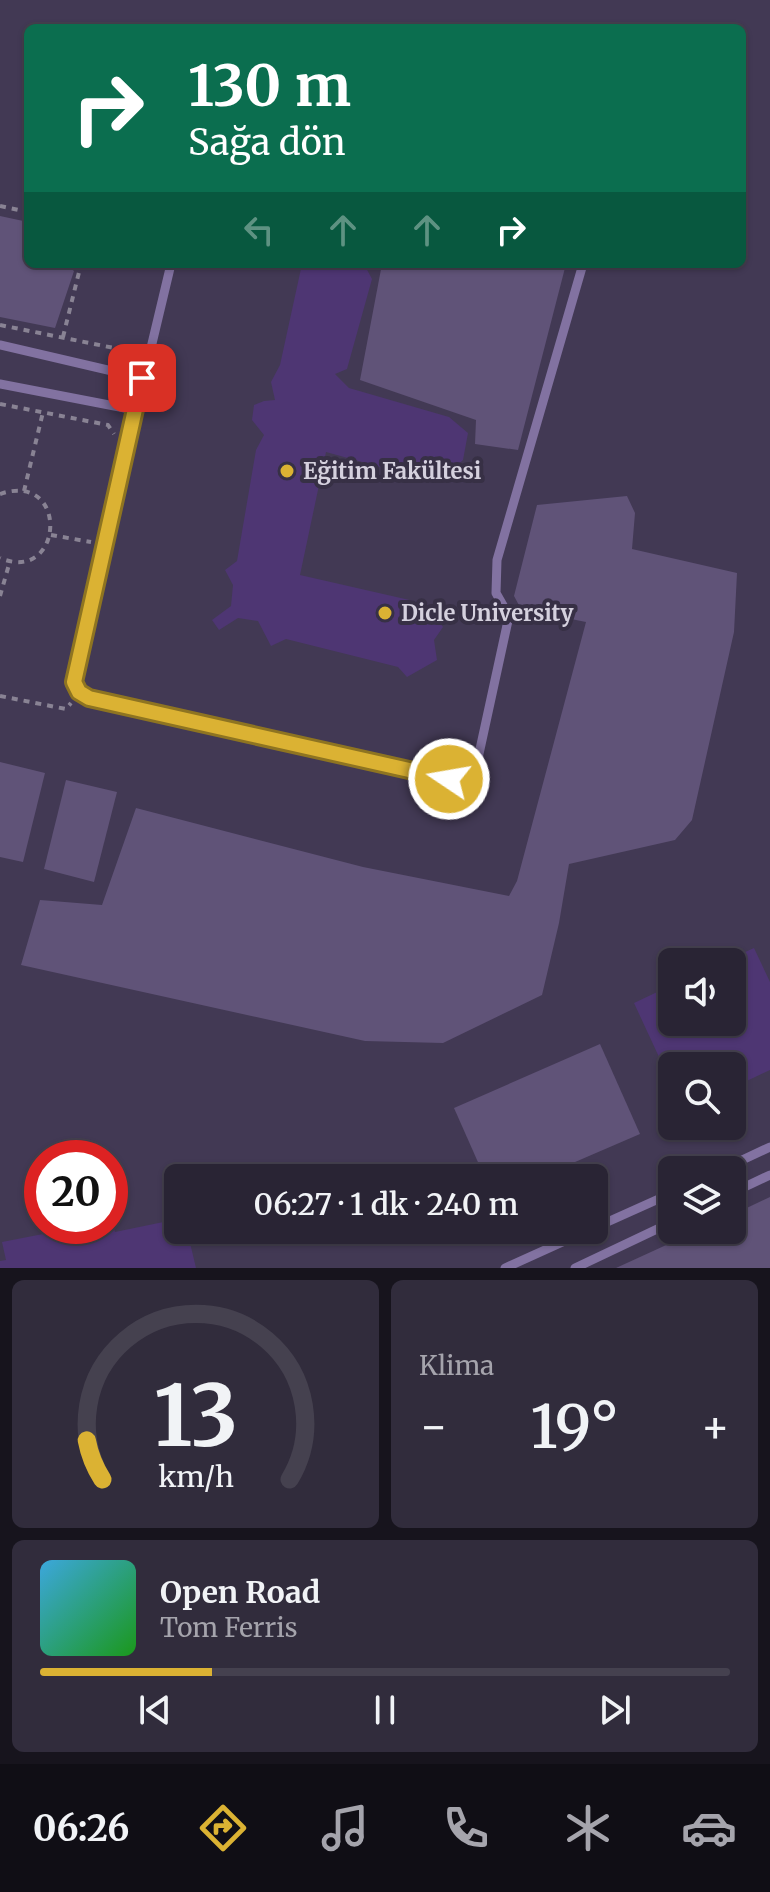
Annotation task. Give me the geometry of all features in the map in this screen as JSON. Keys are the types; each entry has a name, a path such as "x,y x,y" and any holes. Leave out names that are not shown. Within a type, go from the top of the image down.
{"lane":[{"path":"170,268 142,378 74,682 79,692 89,698 449,779 477,763 509,616 496,593 497,560 582,268"},
{"path":"0,345 142,378"},
{"path":"0,384 135,410"},
{"path":"746,1158 770,1147"},
{"path":"746,1186 770,1175"},
{"path":"608,1222 658,1199"},
{"path":"575,1268 658,1229"},
{"path":"505,1268 559,1244"}],"path":[{"path":"0,206 24,211"},
{"path":"63,337 80,268"},
{"path":"0,325 129,351 136,349 140,336"},
{"path":"0,404 108,425 117,438"},
{"path":"24,492 43,412"},
{"path":"0,494 10,491 33,495 49,512 51,523 51,535 38,554 28,560 0,558"},
{"path":"51,535 92,542"},
{"path":"0,596 10,561"},
{"path":"0,696 66,709 79,692"}],"shaded area":[{"name":"Dicle University","path":"0,0 770,0 770,1268 0,1268"},
{"path":"0,216 24,221 24,268 70,268 74,271 55,328 0,317"},
{"path":"381,268 565,268 518,450 475,444 476,420 360,380"},
{"path":"627,496 635,513 632,549 737,573 734,632 692,820 675,840 569,864 542,995 443,1043 365,1041 21,965 40,900 102,905 136,808 363,867 509,896 517,881 586,622 521,609 514,596 537,505"},
{"path":"0,762 45,773 23,862 0,857"},
{"path":"66,780 117,792 94,882 44,869"},
{"path":"600,1044 640,1134 570,1164 479,1164 454,1108"},
{"path":"770,1197 770,1268 616,1268 668,1244 746,1244 746,1208"}],"building":[{"name":"Eğitim Fakültesi","path":"301,268 366,268 372,279 347,369 335,374 349,388 449,417 468,433 463,460 438,483 326,452 300,575 427,604 443,627 434,640 437,660 407,677 398,667 286,639 271,646 258,621 238,618 219,630 212,620 231,606 233,585 225,570 237,561 256,450 264,435 252,420 254,405 275,400 271,382 280,365"},
{"path":"754,948 770,982 770,1070 746,1081 746,1052 658,1052 658,1055 634,1003 658,992 658,1036 746,1036 746,952"},
{"path":"164,1222 164,1244 190,1244 196,1268 0,1268 0,1261 6,1260 2,1242 24,1238 24,1244 128,1244 128,1229"}],"place":[{"name":"Eğitim Fakültesi","path":"287,471"},
{"name":"Dicle University","path":"385,613"}],"route":[{"path":"142,378 74,682 79,692 89,698 449,779"}]}
